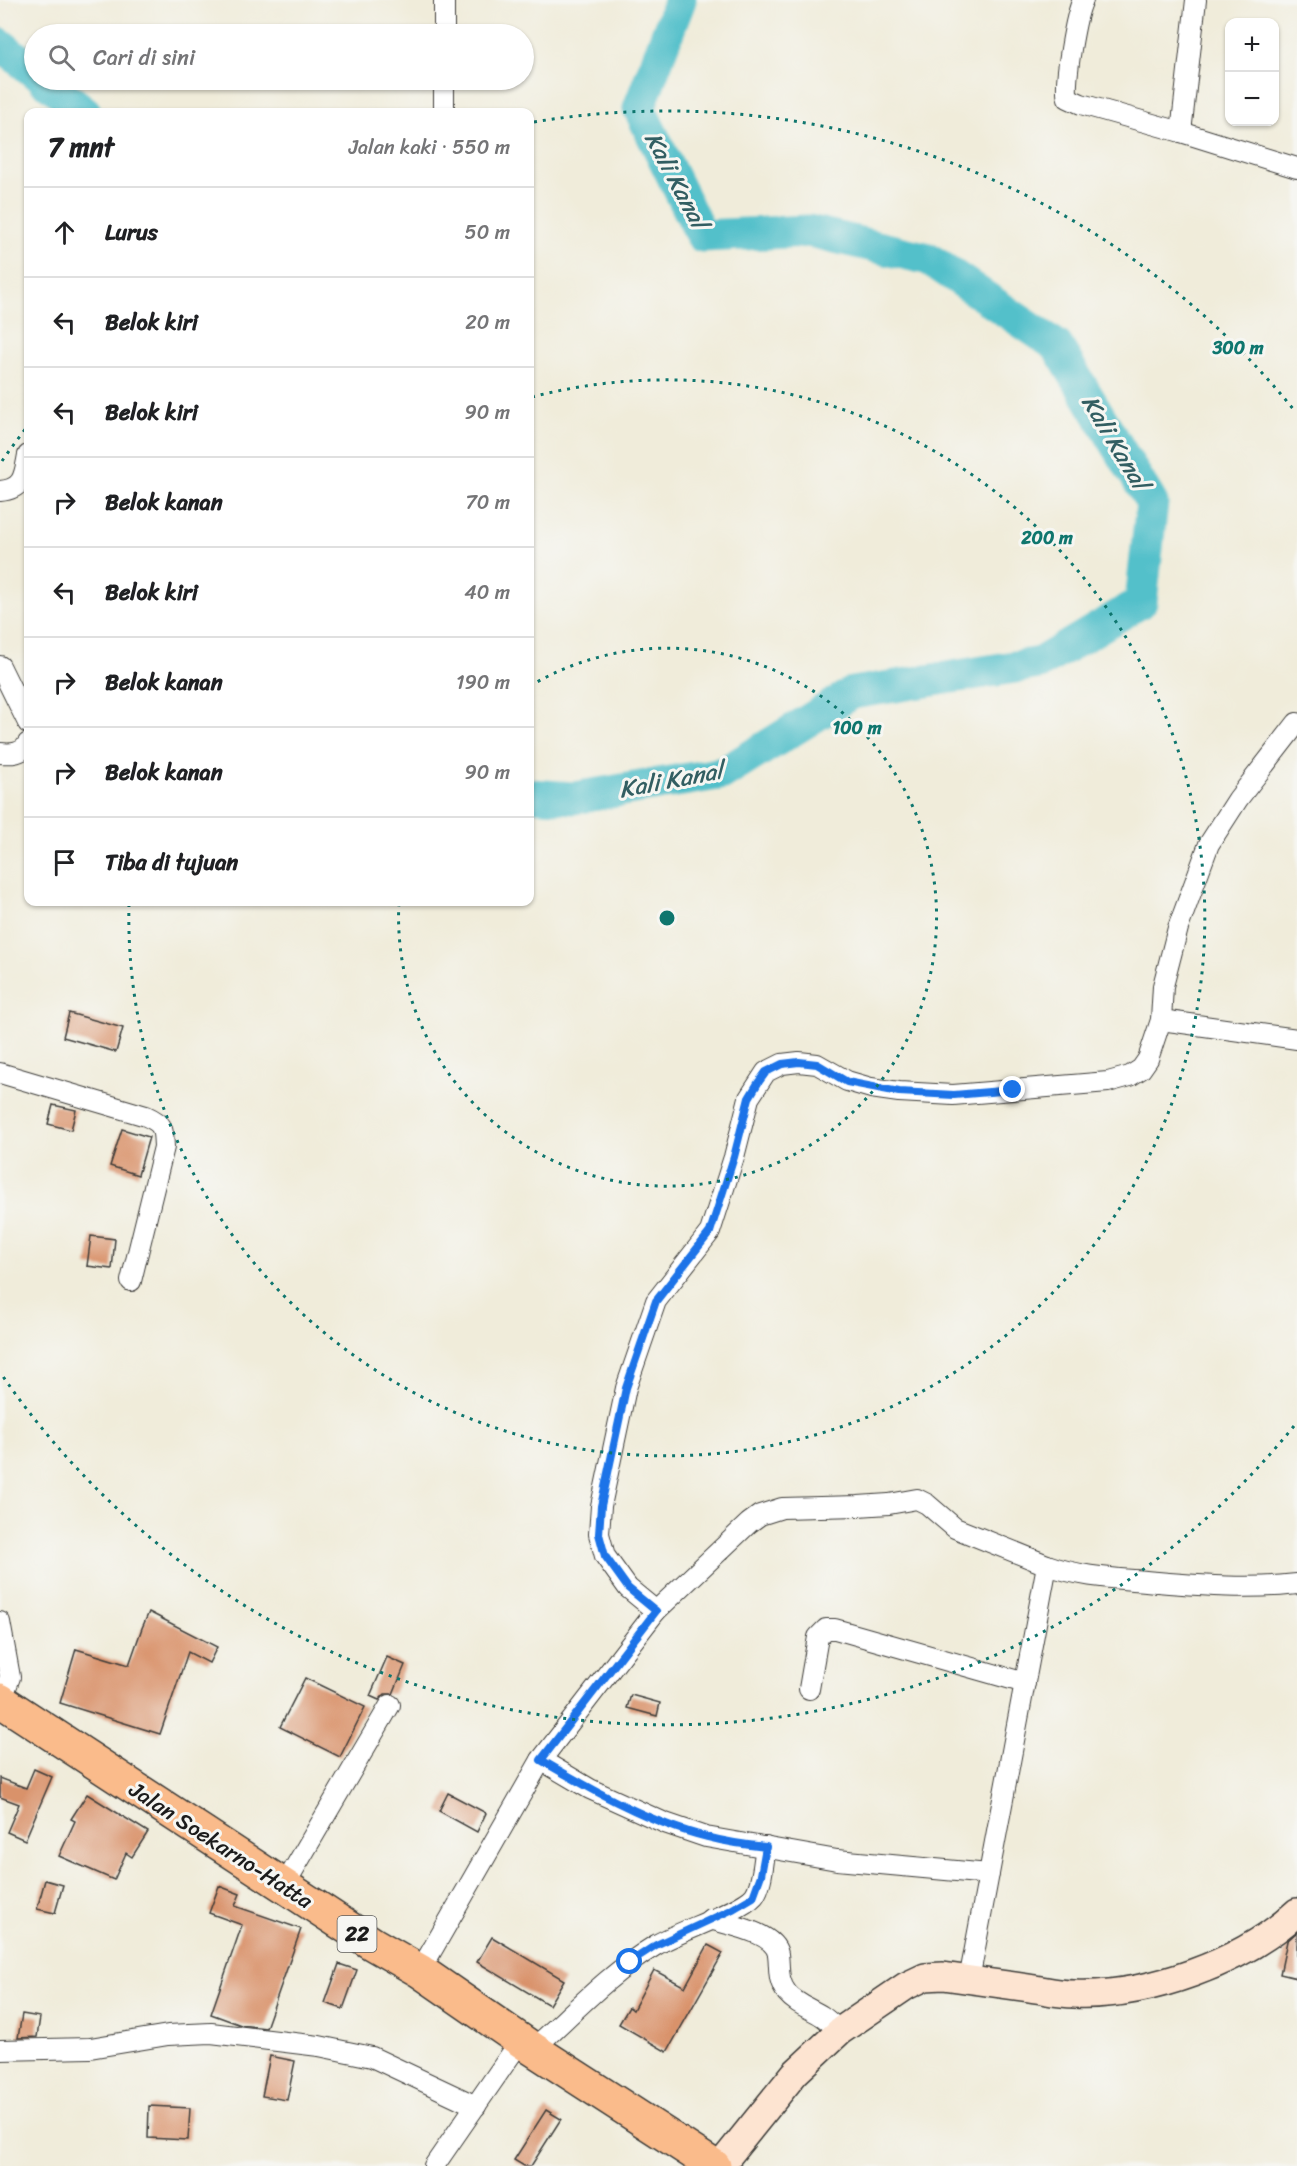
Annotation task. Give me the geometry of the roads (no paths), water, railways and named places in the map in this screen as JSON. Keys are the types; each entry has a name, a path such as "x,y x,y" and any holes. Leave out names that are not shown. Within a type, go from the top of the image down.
{"highway":[{"name":"Jalan Soekarno-Hatta","path":"0,1701 373,1944 420,1971 714,2166"}],"street":[{"path":"444,0 444,24"},
{"path":"1083,0 1078,13 1066,84 1068,98 1081,104 1297,168"},
{"path":"1181,132 1196,0"},
{"path":"444,90 444,108"},
{"path":"0,491 9,490 18,485 24,473"},
{"path":"0,666 24,715"},
{"path":"656,1611 628,1588 605,1556 599,1534 601,1506 626,1388 656,1301 710,1232 734,1157 749,1098 766,1072 782,1064 799,1062 817,1064 847,1082 871,1088 954,1095 1108,1082 1130,1076 1141,1069 1148,1059 1161,1020 1163,986 1178,928 1209,844 1238,799 1297,723"},
{"path":"0,753 20,752 24,749"},
{"path":"1161,1020 1297,1039"},
{"path":"0,1073 146,1116 159,1122 163,1130 164,1148 131,1281"},
{"path":"420,1971 541,1760 656,1611 760,1515 782,1508 869,1506 918,1499 955,1528 1069,1573 1106,1579 1232,1587 1297,1584"},
{"path":"969,1980 1047,1565"},
{"path":"0,1622 10,1677 0,1701"},
{"path":"808,1689 818,1637 826,1629 835,1629 1025,1683"},
{"path":"284,1886 390,1705"},
{"path":"541,1760 590,1789 665,1823 706,1837 837,1860 989,1874"},
{"path":"434,2166 476,2106 527,2044 630,1962 656,1945 753,1897 761,1875 766,1847"},
{"path":"720,2166 795,2073 840,2031 906,1986 925,1977 943,1976 1073,1995 1106,1994 1137,1989 1182,1978 1214,1964 1272,1931 1297,1912"},
{"path":"710,1920 763,1935 777,1951 778,1973 789,1995 825,2018 840,2031"},
{"path":"0,2050 90,2048 168,2036 222,2034 319,2046 372,2057 476,2106"}],"waterway":[{"name":"Kali Kanal","path":"534,795 574,798 724,773 852,693 1040,663 1141,602 1152,503 1057,346 929,259 809,231 702,236 639,108 680,0"},
{"name":"Kali Kanal","path":"0,44 24,64"},
{"name":"Kali Kanal","path":"57,90 80,108"}]}
